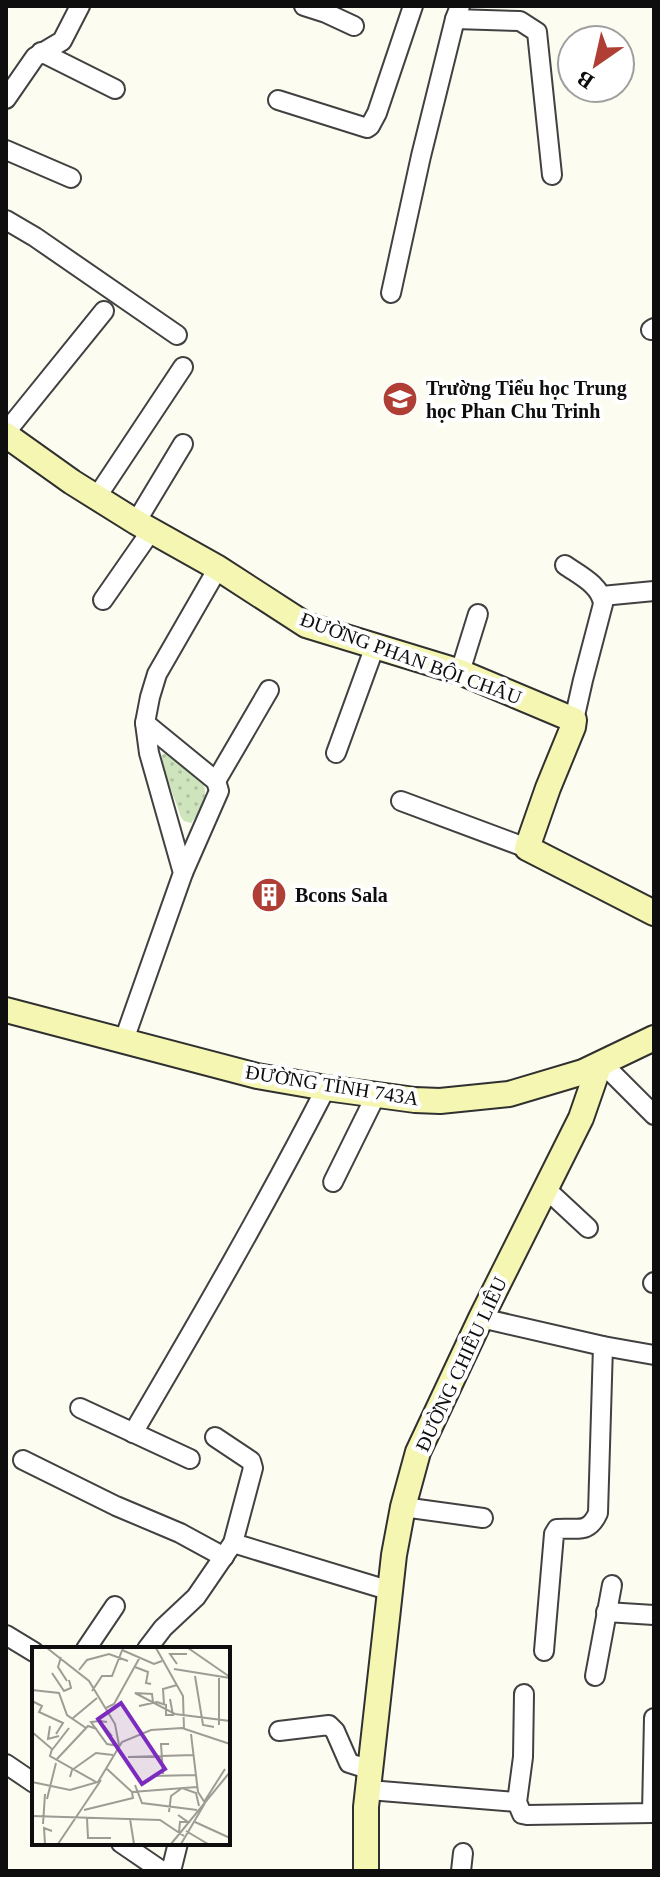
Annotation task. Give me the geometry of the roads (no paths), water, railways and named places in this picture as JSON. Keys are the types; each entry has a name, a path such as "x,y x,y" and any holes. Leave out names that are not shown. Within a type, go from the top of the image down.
{"street":[{"path":"6,99 14,71 62,41 80,6"},
{"path":"304,6 328,10 354,26"},
{"path":"278,100 363,128 370,126 413,6"},
{"path":"391,293 457,12 520,21 537,32 552,175"},
{"path":"41,52 115,89"},
{"path":"6,150 71,178"},
{"path":"6,220 177,335"},
{"path":"6,433 104,311"},
{"path":"96,498 183,367"},
{"name":"ĐƯỜNG PHAN BỘI CHÂU","path":"6,433 96,498 218,568 306,625 460,672 574,720"},
{"path":"103,600 183,444"},
{"path":"527,848 573,727 603,604 602,596 591,584 565,565"},
{"path":"183,873 149,753 145,723 157,674 218,568"},
{"path":"602,596 654,591"},
{"path":"460,672 478,614"},
{"path":"336,753 375,646"},
{"path":"216,781 269,690"},
{"path":"124,1040 183,873 219,791 216,781 145,723"},
{"path":"401,801 527,848 654,913"},
{"name":"ĐƯỜNG TỈNH 743A","path":"6,1010 257,1076 376,1095 440,1101 509,1094 583,1072 654,1038"},
{"path":"601,1065 654,1115"},
{"name":"ĐƯỜNG CHIÊU LIÊU","path":"366,1871 366,1807 391,1591 403,1507 418,1452 581,1118 601,1065"},
{"path":"133,1433 217,1290 326,1088"},
{"path":"333,1182 376,1095"},
{"path":"546,1189 588,1228"},
{"path":"481,1318 654,1355"},
{"path":"544,1651 554,1534 557,1529 589,1527 598,1513 603,1346"},
{"path":"80,1408 190,1459"},
{"path":"148,1647 196,1597 228,1550 253,1468 251,1461 215,1437"},
{"path":"23,1460 116,1506 180,1533 228,1550 391,1591"},
{"path":"403,1507 483,1518"},
{"path":"595,1676 612,1585"},
{"path":"87,1647 115,1606"},
{"path":"606,1612 654,1615"},
{"path":"6,1635 32,1651"},
{"path":"524,1694 523,1757 517,1802 522,1814 653,1812 654,1721"},
{"path":"279,1731 329,1725 335,1731 349,1763 370,1780 517,1802"},
{"path":"6,1764 32,1782"},
{"path":"124,1845 162,1871"},
{"path":"171,1871 178,1845"}],"place":[{"name":"Trường Tiểu học Trung học Phan Chu Trinh","path":"400,399"},
{"name":"Bcons Sala","path":"269,895"}]}
